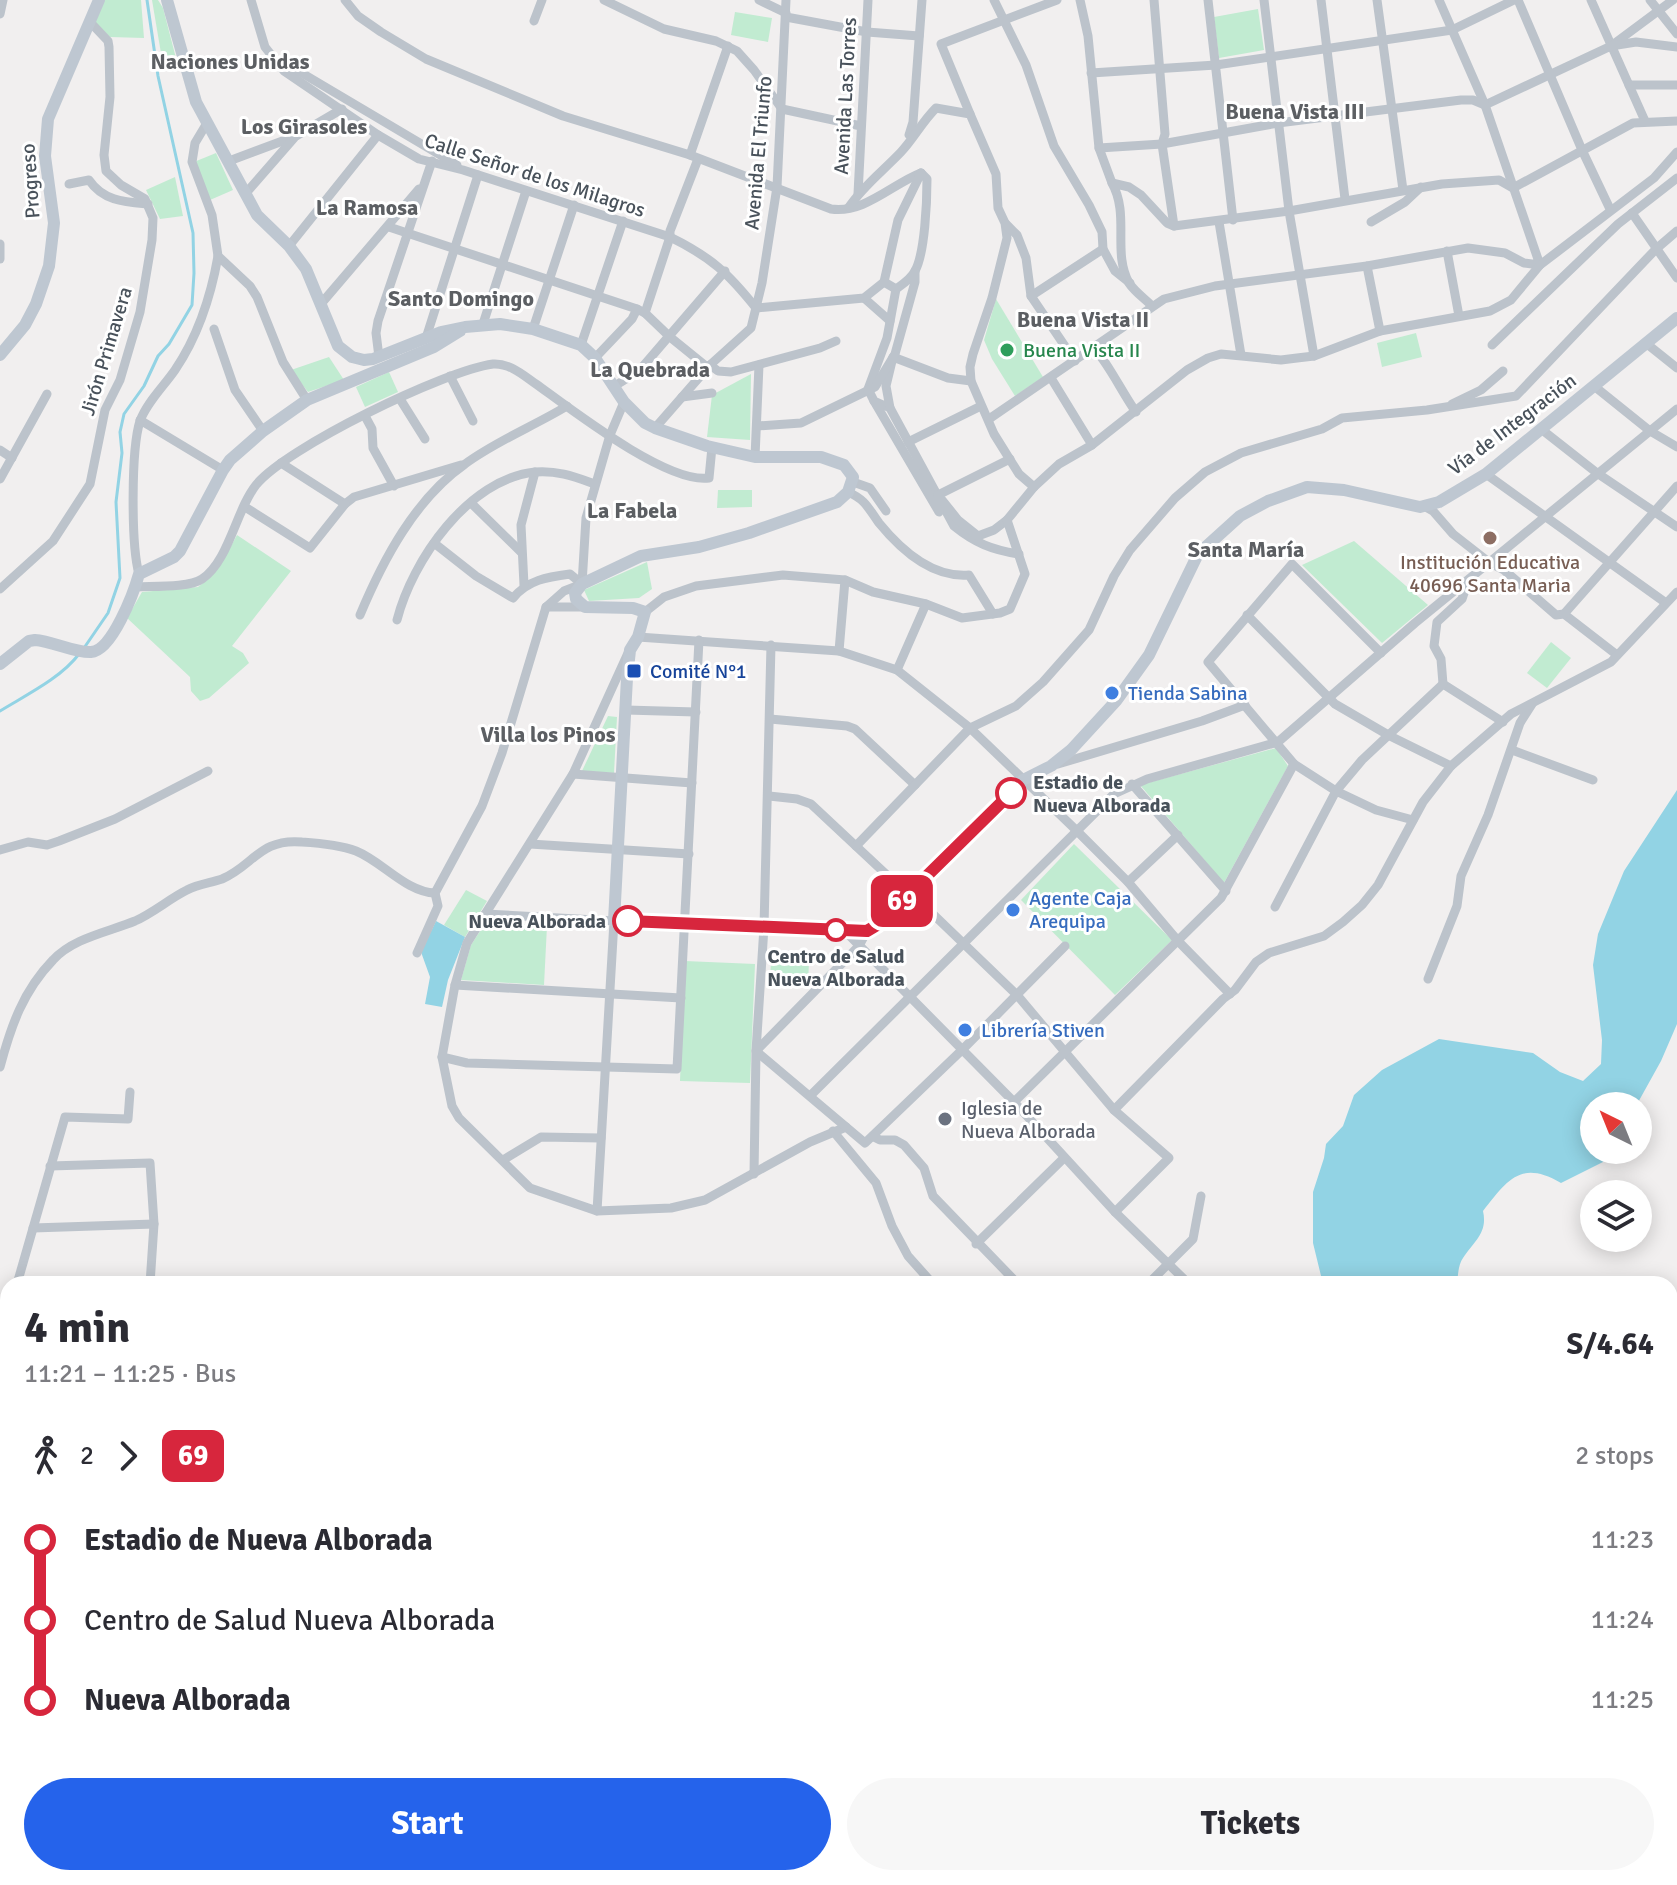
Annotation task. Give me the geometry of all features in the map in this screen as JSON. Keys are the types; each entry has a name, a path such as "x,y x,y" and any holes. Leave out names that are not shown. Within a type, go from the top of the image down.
{"main road":[{"name":"Progreso","path":"0,355 25,325 49,266 54,223 45,156 48,119 99,0"},
{"path":"167,0 185,70 207,123 257,215 289,246 306,269 332,337 346,354 364,360 379,357 426,338 483,324 533,329 581,345 595,358 624,402 645,423 655,428 755,457 821,457 844,465 850,472 851,487 837,502 699,547 641,556 577,589 576,599 585,607 633,608 645,612 638,637 630,650 614,921 867,931 877,925 1023,780 1051,766 1086,737 1129,685 1154,645 1198,554 1240,516 1268,501 1307,487 1344,490 1426,507"},
{"name":"Vía de Integración","path":"1426,507 1486,474 1677,318"},
{"path":"0,664 29,641 35,640 83,651 101,648 112,633 137,580 180,551 230,460 263,431 307,400 434,347 465,327"}],"street":[{"path":"0,14 3,0"},
{"name":"Calle Señor de los Milagros","path":"251,0 268,53 284,71 378,135 430,166 463,170 670,237 696,250 725,271 756,308"},
{"path":"345,0 358,16 426,59 563,116 694,157 831,209 866,203 921,173"},
{"path":"534,21 542,0"},
{"path":"604,0 664,29 737,51 782,109 861,126"},
{"path":"759,0 786,15 867,32 919,36"},
{"name":"Avenida El Triunfo","path":"756,308 777,187 786,0"},
{"name":"Avenida Las Torres","path":"858,194 868,0"},
{"path":"903,150 913,122 922,0"},
{"path":"994,0 1026,65 1054,146 1102,232 1103,249 1115,271 1152,306"},
{"path":"1034,487 1019,474 994,434 971,381 973,354 992,298 1007,238 998,208 996,174 941,44 1057,0"},
{"path":"1080,0 1099,148 1118,193 1123,228 1121,253 1130,283"},
{"path":"1154,0 1165,134 1162,144 1174,226"},
{"path":"1208,0 1233,220"},
{"path":"1264,0 1289,211 1314,356"},
{"path":"1321,0 1345,199"},
{"path":"1377,0 1403,190"},
{"path":"1439,0 1485,105 1540,265"},
{"path":"1091,73 1216,65 1383,42 1452,30 1516,0 1610,209"},
{"path":"1591,0 1645,121"},
{"path":"1650,0 1677,34"},
{"path":"1099,148 1162,144 1278,123 1461,100 1473,100 1485,105 1611,46 1673,0"},
{"path":"90,22 108,41 109,47 106,171 148,204"},
{"path":"1611,46 1636,42 1677,47"},
{"path":"595,358 641,311 670,237 728,46"},
{"path":"295,69 463,170"},
{"path":"1629,85 1677,85"},
{"path":"848,208 903,150 921,123 936,108 970,114"},
{"path":"229,161 296,136 342,109"},
{"path":"1513,188 1633,123 1677,121"},
{"path":"207,123 195,143 192,162 212,215 218,256 212,287 187,349 140,420 136,446 133,544 137,580 177,585 202,579 219,558 256,485 281,463 320,437 400,399 450,376 494,364 506,366 550,392 591,425 651,462 698,480 709,478 712,447"},
{"path":"289,246 378,135"},
{"path":"246,193 296,136"},
{"path":"938,495 958,520 978,536 994,530 1007,520 1034,487 1059,464 1092,445 1194,365 1221,354 1281,360 1314,356 1380,331 1500,307 1511,300 1540,265 1654,178 1677,152"},
{"path":"320,305 418,192 430,166"},
{"path":"379,357 378,321 430,166"},
{"path":"921,173 927,179 921,251 886,386 890,408 949,520"},
{"path":"655,428 709,366 751,328 756,308 864,298 884,282 898,220 921,173"},
{"path":"426,338 478,175"},
{"path":"1492,345 1632,213 1677,178"},
{"path":"69,184 89,180 99,194 127,203 148,204"},
{"path":"1112,183 1129,187 1141,195 1167,223 1174,226 1233,220 1421,187 1499,180 1513,188"},
{"path":"1371,222 1405,202 1421,187"},
{"path":"483,324 526,191"},
{"name":"Jirón Primavera","path":"0,589 53,541 90,484 105,410 120,380 140,312 152,240 153,218 148,204"},
{"path":"533,329 574,205"},
{"path":"1632,213 1677,278"},
{"path":"581,345 623,221"},
{"path":"1219,222 1241,355"},
{"path":"1005,223 1017,235 1026,258 1031,296 1075,361"},
{"path":"389,227 550,278 641,311 670,337 718,371 731,372 759,365 836,341"},
{"path":"856,846 970,728 1016,706 1065,659 1089,630 1130,550 1175,498 1205,472 1241,453 1322,429 1342,418 1516,396 1656,249 1677,231"},
{"path":"0,244 0,259"},
{"path":"989,419 1164,299 1195,291 1447,251 1485,248 1505,253 1524,263 1540,265"},
{"path":"1031,296 1103,249"},
{"path":"1447,251 1459,316"},
{"path":"218,256 250,286 267,319 283,362 307,400"},
{"path":"1367,266 1380,331"},
{"path":"613,387 639,371 725,271"},
{"path":"915,271 896,289 887,338 868,389 940,514 970,539 989,549 1019,554"},
{"path":"884,282 896,289"},
{"path":"864,298 890,321"},
{"path":"214,329 235,390 263,431"},
{"path":"1647,344 1677,368"},
{"path":"1093,348 1100,353 1115,383 1136,412"},
{"path":"893,357 948,378 971,381"},
{"path":"757,426 801,423 875,387 893,357"},
{"path":"755,457 759,365"},
{"path":"1447,407 1481,390 1503,371"},
{"path":"450,376 473,421"},
{"path":"1051,378 1092,445"},
{"path":"1594,386 1650,431 1677,447"},
{"path":"682,397 712,393"},
{"path":"0,479 47,394"},
{"path":"400,399 425,439"},
{"path":"874,401 890,408"},
{"path":"582,584 586,518 610,435 624,402"},
{"path":"245,507 310,548 354,497 465,464 567,406"},
{"path":"908,442 981,406"},
{"path":"811,1095 1114,794 1132,784 1278,742 1543,517 1677,409"},
{"path":"365,416 372,429 373,448 394,486"},
{"path":"140,420 223,470"},
{"path":"1541,429 1597,473 1677,527"},
{"path":"0,450 12,458"},
{"path":"938,495 1010,459"},
{"path":"281,463 345,504"},
{"path":"360,615 378,570 393,547 433,493 465,464"},
{"path":"397,620 402,599 434,543 471,503 494,485 535,472 567,474 595,484"},
{"path":"524,585 521,525 535,472"},
{"path":"1486,474 1666,603"},
{"path":"1426,507 1453,534 1504,570 1556,615 1564,614 1677,486"},
{"path":"851,487 870,488 886,511"},
{"path":"851,487 891,537 913,558 948,574 969,575 993,614"},
{"path":"471,503 521,552"},
{"path":"645,612 664,597 710,584 783,575 845,580 873,592 926,604 962,618 993,614 1010,609 1025,574 1007,520"},
{"path":"434,543 476,576 513,598 524,585 550,576 570,574 582,584"},
{"path":"1381,653 1292,564 1208,662 1294,764 1336,791 1376,810 1413,820"},
{"path":"839,651 845,580"},
{"path":"1443,684 1441,659 1434,646 1437,622 1462,599 1468,580"},
{"path":"417,953 438,906 435,893 482,806 502,753 546,607 553,598 582,584"},
{"path":"1114,1110 1230,994 1256,962 1269,953 1324,936 1362,905 1378,885 1423,802 1451,766 1503,722 1534,701 1611,662 1677,592"},
{"path":"897,670 926,604"},
{"path":"546,607 585,607"},
{"path":"1564,614 1617,655"},
{"path":"1247,615 1328,698 1390,736 1451,766"},
{"path":"638,637 839,651 897,670 970,728 1076,830 1230,994"},
{"path":"442,1057 467,1063 677,1069 699,640"},
{"path":"754,1174 756,1051 769,796 771,645"},
{"path":"630,650 622,661 573,774 467,943 455,985 442,1057 452,1106 459,1118 530,1188 597,1211 671,1208 705,1200 833,1131 846,1127"},
{"path":"1443,684 1503,722"},
{"path":"1275,907 1336,791 1362,760 1443,684"},
{"path":"1428,979 1457,906 1461,876 1488,815 1520,723 1534,701"},
{"path":"1051,766 1245,705"},
{"path":"626,710 696,712"},
{"path":"770,719 855,729 915,785"},
{"path":"1512,750 1593,780"},
{"path":"1014,1102 1226,891 1294,764"},
{"path":"0,850 28,842 47,845 59,841 115,819 208,771"},
{"path":"573,774 692,783"},
{"path":"1132,784 1226,891"},
{"path":"769,796 811,804 904,891 910,892 1017,995 1114,1110 1169,1158 1115,1212"},
{"path":"1128,882 1178,835"},
{"path":"0,1067 20,1006 31,985 56,956 86,938 138,920 188,889 223,878 255,854 282,841 354,850 380,863 421,892 435,893"},
{"path":"530,844 689,854"},
{"path":"485,914 614,921 597,1211"},
{"path":"845,931 1181,1276"},
{"path":"756,1051 859,946 867,931"},
{"path":"756,1051 865,1143 1065,946"},
{"path":"455,985 681,998"},
{"path":"19,1276 65,1117 128,1119 130,1092"},
{"path":"833,1131 876,1183 892,1226 908,1256 926,1276"},
{"path":"503,1160 541,1137 601,1138"},
{"path":"874,1137 895,1140 904,1145 924,1168 933,1196 1010,1276"},
{"path":"976,1244 1064,1158"},
{"path":"50,1166 150,1163 154,1224 151,1276"},
{"path":"1156,1276 1193,1239 1201,1196"},
{"path":"33,1228 154,1224"}],"green space":[{"path":"103,0 141,0 144,38 110,37 95,22"},
{"path":"152,0 158,0 163,8 178,66 164,71"},
{"path":"1258,9 1264,50 1219,58 1214,17"},
{"path":"735,12 772,18 768,42 731,35"},
{"path":"216,153 233,190 210,200 194,162"},
{"path":"175,177 183,216 160,219 146,190"},
{"name":"Buena Vista II","path":"996,299 1043,377 1015,396 984,340"},
{"path":"1416,333 1422,357 1382,367 1377,343"},
{"path":"329,357 344,380 308,392 291,370"},
{"path":"389,372 398,392 365,407 356,387"},
{"path":"751,374 750,440 707,437 712,395"},
{"path":"718,490 752,490 752,507 717,508"},
{"path":"237,535 291,571 232,646 243,653 249,663 209,698 200,701 191,691 190,677 127,618 142,592 198,587 216,570"},
{"path":"1354,541 1428,605 1382,643 1302,565"},
{"path":"647,562 652,589 639,598 589,601 584,590"},
{"path":"1551,642 1571,658 1547,688 1527,673"},
{"path":"608,716 617,717 614,773 582,771"},
{"path":"1276,748 1288,766 1224,883 1140,785"},
{"name":"Estadio de Nueva Alborada","path":"1074,844 1172,940 1115,995 1021,900"},
{"path":"466,890 487,901 465,937 444,925"},
{"path":"486,922 547,926 544,985 461,980 471,945"},
{"path":"771,960 809,962 808,983 770,982"},
{"path":"685,961 755,964 750,1083 680,1081"}],"water":[{"path":"1677,790 1677,1024 1644,1092 1580,1092 1580,1164 1599,1164 1561,1183 1535,1173 1516,1176 1508,1182 1483,1211 1482,1231 1461,1261 1458,1276 1321,1276 1313,1243 1313,1192 1326,1144 1343,1126 1354,1095 1382,1070 1439,1039 1533,1053 1560,1072 1583,1081 1601,1064 1602,1040 1593,965 1598,934 1624,871"},
{"path":"436,921 465,937 448,980 442,1007 425,1004 430,977 421,952"}],"waterway":[{"path":"84,648 108,613 120,578 116,502 124,414 192,305 193,233 158,76 147,0"},
{"path":"0,711 53,678 79,654"}],"bus line":[{"name":"69","path":"628,921 867,931 877,925 1011,793"}],"place":[{"name":"Buena Vista II","path":"1007,350"},
{"name":"Institución Educativa 40696 Santa Maria","path":"1490,538"},
{"name":"Comité N°1","path":"634,671"},
{"name":"Tienda Sabina","path":"1112,693"},
{"name":"Estadio de Nueva Alborada","path":"1011,793"},
{"name":"Agente Caja Arequipa","path":"1013,910"},
{"name":"Nueva Alborada","path":"628,921"},
{"name":"Centro de Salud Nueva Alborada","path":"836,930"},
{"name":"Librería Stiven","path":"965,1030"},
{"name":"Iglesia de Nueva Alborada","path":"945,1119"}],"district":[{"name":"Naciones Unidas","path":"230,61"},
{"name":"Buena Vista III","path":"1295,111"},
{"name":"Los Girasoles","path":"304,126"},
{"name":"La Ramosa","path":"367,207"},
{"name":"Santo Domingo","path":"461,298"},
{"name":"Buena Vista II","path":"1083,319"},
{"name":"La Quebrada","path":"650,369"},
{"name":"La Fabela","path":"632,510"},
{"name":"Santa María","path":"1246,549"},
{"name":"Villa los Pinos","path":"548,734"}]}
